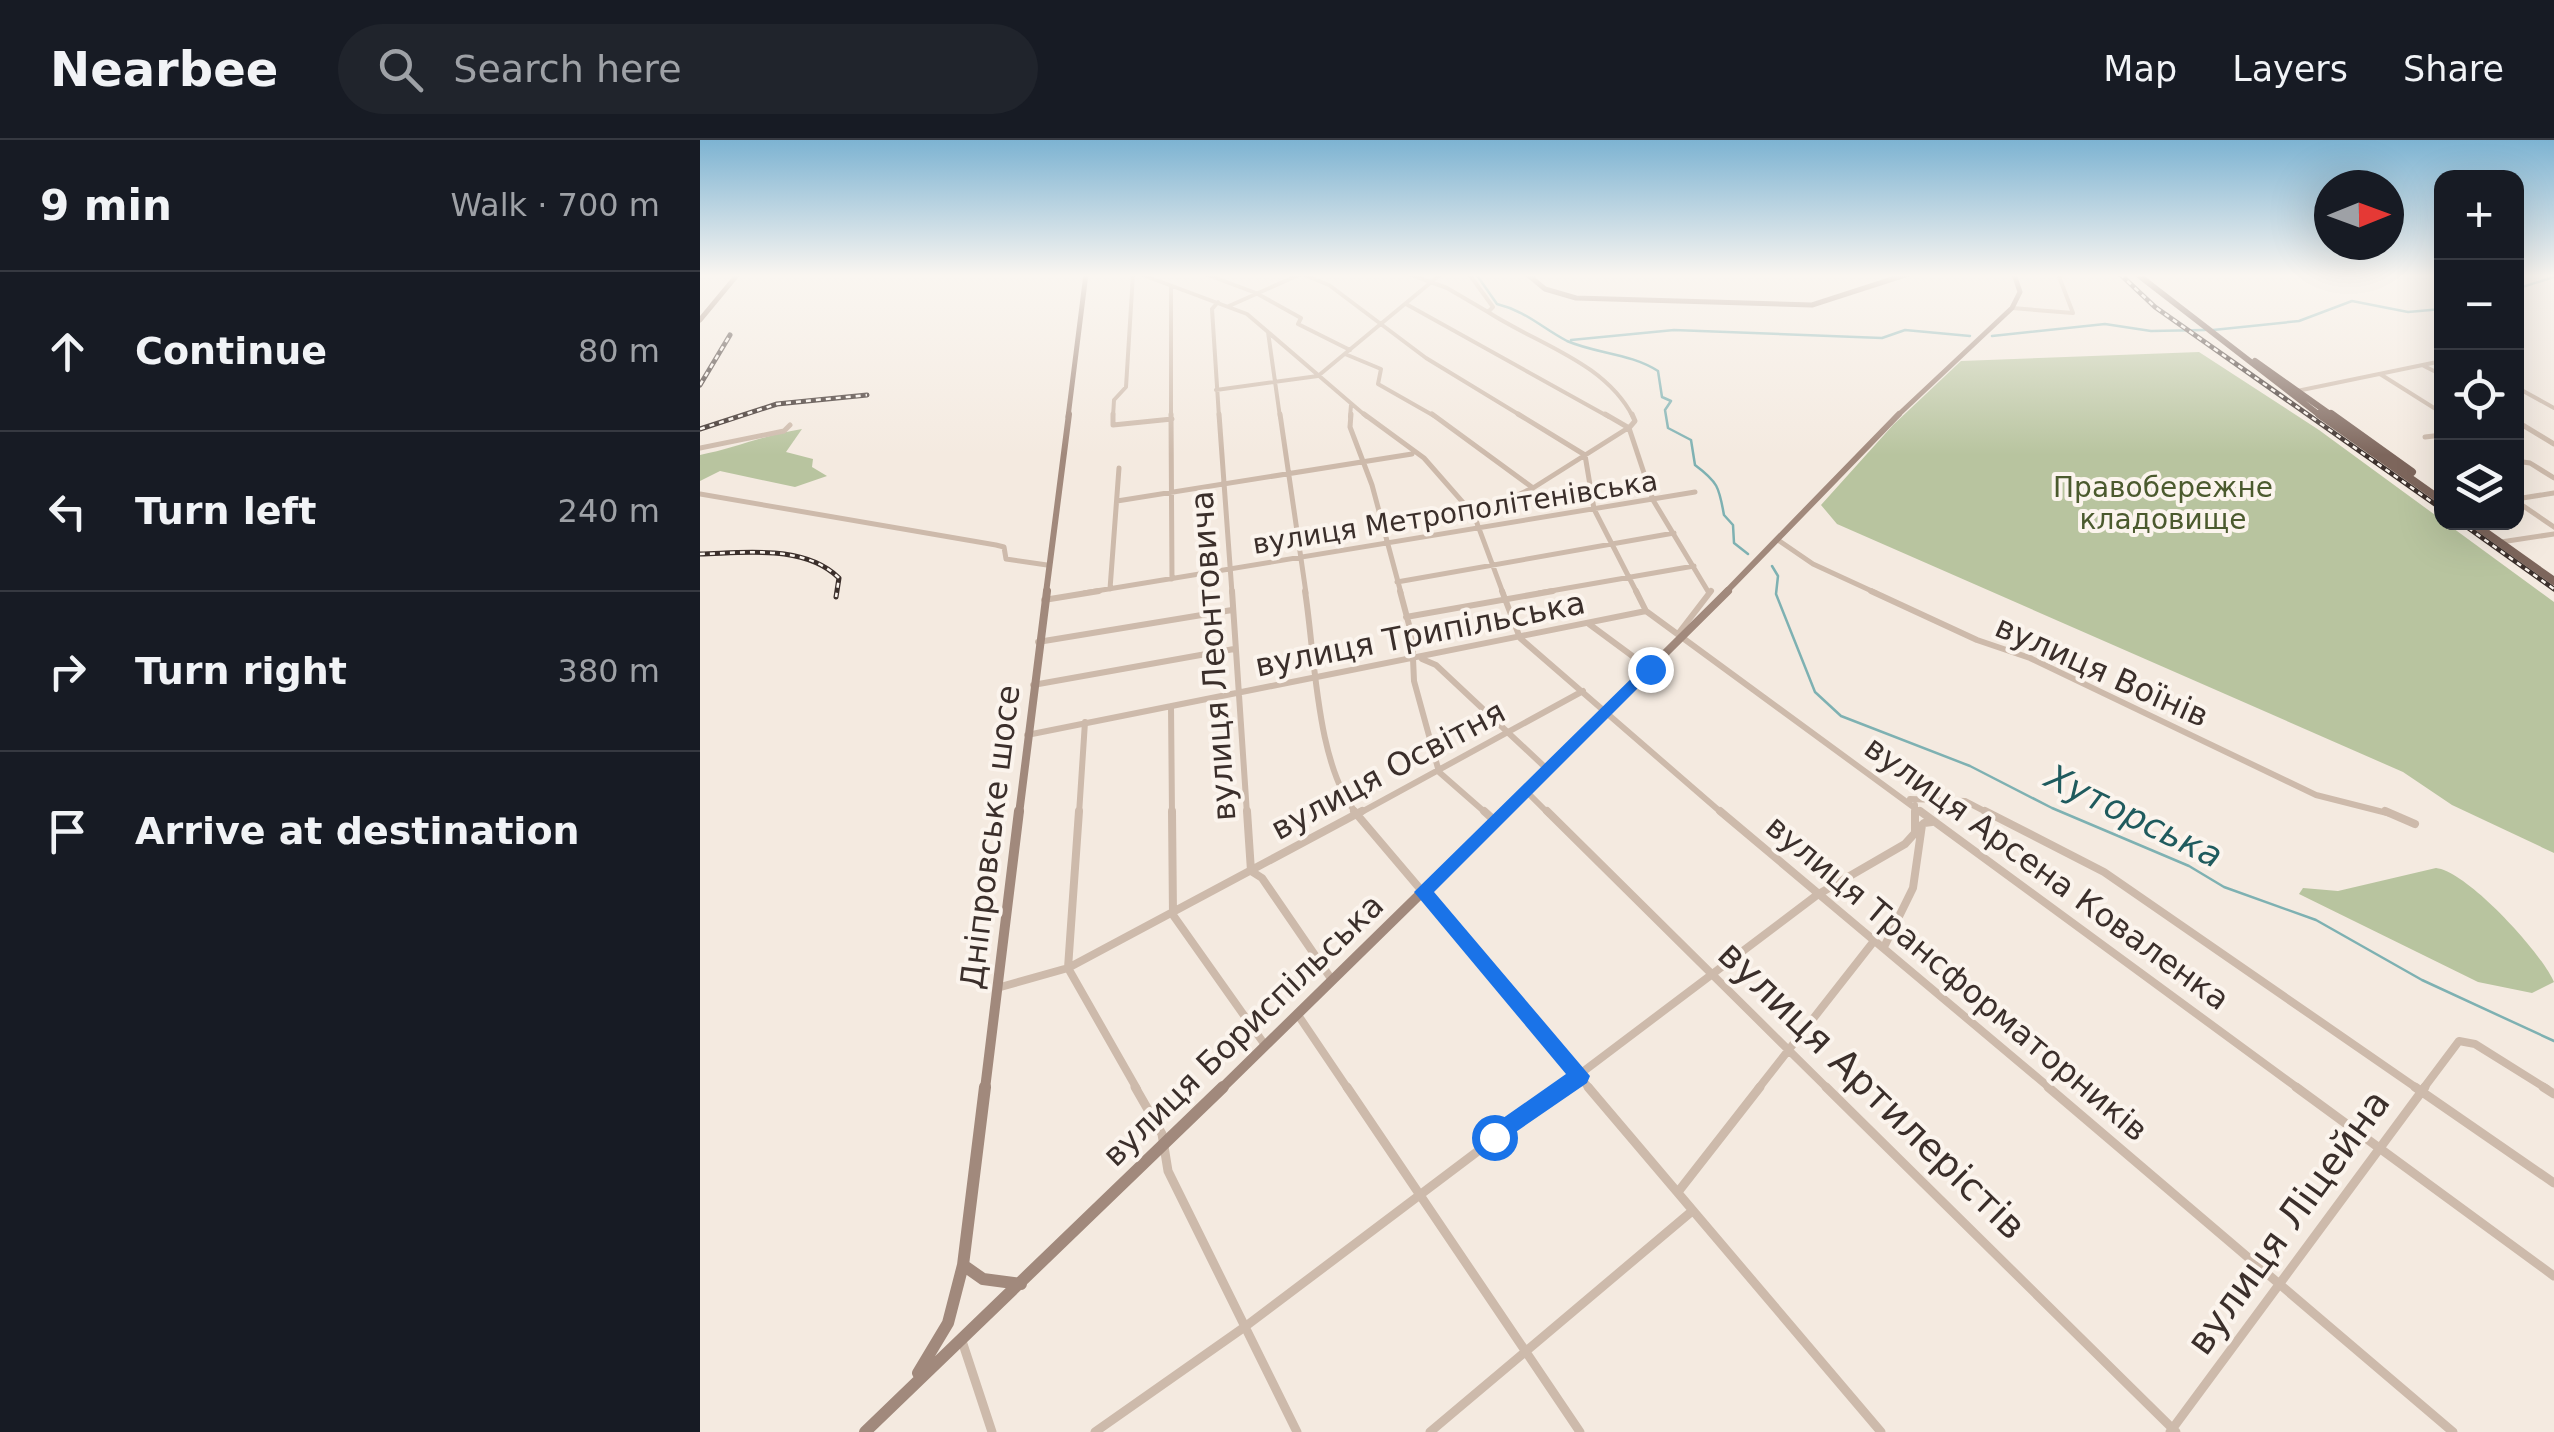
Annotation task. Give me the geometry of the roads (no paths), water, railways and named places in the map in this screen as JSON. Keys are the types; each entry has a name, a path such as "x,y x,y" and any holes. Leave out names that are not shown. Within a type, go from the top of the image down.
{"main road":[{"path":"2208,334 2434,495"},
{"path":"2218,334 2434,488"},
{"path":"2287,392 2297,390"},
{"path":"2372,452 2382,450"},
{"path":"2484,530 2554,572"},
{"path":"2491,530 2554,581"}],"street":[{"name":"Дніпровське шосе","path":"905,1392 948,1323 963,1265 1078,334"},
{"path":"1131,334 1126,386 1114,400 1114,426 1172,419"},
{"path":"1171,334 1172,580"},
{"name":"вулиця Леонтовича","path":"1213,334 1251,872"},
{"path":"1268,334 1332,769 1356,816 1881,1432"},
{"name":"вулиця Трансформаторників","path":"1272,334 1351,406 1438,472 1474,515 1520,638 1817,895 1884,947 2453,1432"},
{"path":"1316,334 1382,370 1378,384 1422,407 1532,488"},
{"path":"1216,390 1318,376 1369,334"},
{"path":"1396,334 1426,358 1586,456"},
{"path":"1460,334 1629,428 1653,500 1711,591 1681,636"},
{"path":"1474,515 1532,488 1629,428 1634,421 1615,388 1525,334"},
{"name":"вулиця Бориспільська","path":"865,1432 960,1336 1021,1284 1298,1015 1650,669 1898,415 1984,334"},
{"path":"2297,390 2434,363"},
{"path":"2422,365 2434,371"},
{"path":"2380,374 2434,408"},
{"path":"2524,391 2554,408"},
{"path":"1351,406 1348,415 1360,464 1368,472 1406,617 1416,657 1414,681 1439,772 1495,821"},
{"path":"700,448 784,431 790,425"},
{"path":"2524,427 2554,444"},
{"path":"2425,437 2434,436"},
{"path":"1117,501 1414,453"},
{"name":"вулиця Арсена Коваленка","path":"1586,456 1594,509 1646,611 1912,802 2554,1276"},
{"path":"2524,462 2554,478"},
{"path":"1110,589 1120,468"},
{"name":"вулиця Метрополітенівська","path":"1043,601 1695,492"},
{"path":"2524,499 2554,493"},
{"path":"700,494 996,545 1004,547 1006,559 1047,565"},
{"path":"2524,506 2554,530"},
{"path":"2504,542 2554,530"},
{"path":"1396,582 1674,534"},
{"name":"вулиця Воїнів","path":"1778,540 1813,564 1977,640 2030,658 2316,794 2372,806 2415,824"},
{"path":"1406,617 1694,566"},
{"path":"1038,642 1232,610"},
{"name":"вулиця Трипільська","path":"1026,735 1646,611"},
{"path":"1588,624 1650,669"},
{"path":"1032,686 1234,649"},
{"path":"1416,657 1436,665 1547,770"},
{"name":"вулиця Освітня","path":"998,988 1068,968 1173,915 1583,692"},
{"path":"1171,706 1173,915 1266,1046"},
{"path":"1085,722 1068,968 1162,1134 1168,1171 1297,1432"},
{"name":"вулиця Артилерістів","path":"1526,791 1788,1054 2010,1265 2173,1431"},
{"path":"1914,832 1912,802 1965,801 2104,872 2554,1183"},
{"path":"1096,1432 1246,1326 1817,895 1886,856 1922,824 1936,823"},
{"path":"1884,947 1900,922 1920,874 1922,824"},
{"path":"1251,872 1262,878 1332,980"},
{"path":"1678,1192 1874,940"},
{"path":"1298,1015 1580,1432"},
{"name":"вулиця Ліцейна","path":"2173,1431 2452,1046 2467,1040 2554,1094"},
{"path":"1430,1432 1691,1212"},
{"path":"963,1265 983,1278 1021,1284"},
{"path":"960,1336 992,1432"}],"waterway":[{"name":"Хуторська","path":"1556,334 1658,371 1662,397 1671,401 1665,410 1668,428 1691,440 1695,465 1717,487 1724,515 1733,525 1734,543 1748,554"},
{"path":"1571,340 1630,334"},
{"path":"1786,334 1882,338 1893,334"},
{"path":"1952,334 1970,336"},
{"path":"1992,336 2008,334"},
{"name":"Хуторська","path":"1772,566 1778,576 1776,594 1815,692 1841,716 1970,766 2052,808 2189,866 2224,887 2316,920 2422,980 2554,1041"}],"railway":[{"path":"2194,334 2434,503"},
{"path":"700,385 730,335"},
{"path":"700,429 777,404 867,395"},
{"path":"2471,530 2554,589"},
{"path":"700,554 755,552 809,560 839,578 836,597"}],"park label":[{"name":"Правобережне кладовище","path":"2163,503"}]}
